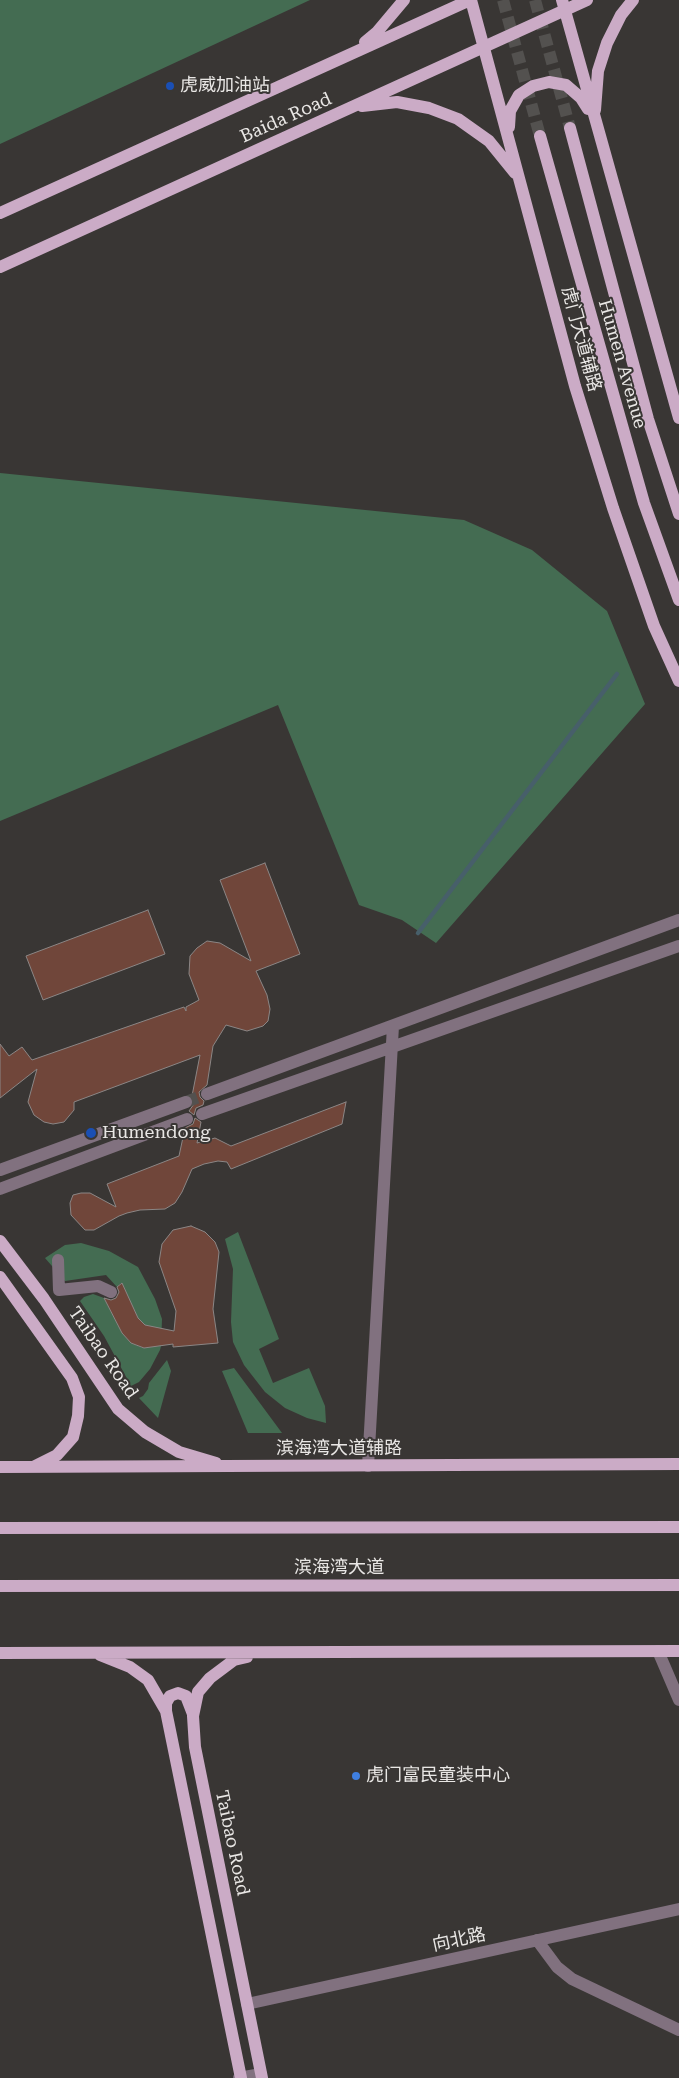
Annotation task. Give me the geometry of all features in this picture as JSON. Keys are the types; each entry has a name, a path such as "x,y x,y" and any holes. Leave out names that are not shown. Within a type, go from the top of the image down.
{"main road":[{"path":"346,56 377,32 404,0"},
{"name":"Baida Road","path":"0,213 470,0"},
{"name":"虎门大道辅路","path":"470,0 575,386 613,508 654,626 679,681"},
{"name":"Baida Road","path":"0,267 484,47 563,5 587,0"},
{"path":"595,120 598,71 621,15 633,0"},
{"path":"563,5 679,418"},
{"path":"508,138 510,111 520,95 533,86 549,82 566,85 581,98 595,120"},
{"path":"350,108 397,102 429,108 458,119 489,141 518,176"},
{"name":"Humen Avenue","path":"570,128 648,419 679,514"},
{"name":"Humen Avenue","path":"540,136 644,503 679,600"},
{"name":"Taibao Road","path":"0,1241 44,1299 118,1409 145,1432 179,1452 228,1467"},
{"path":"0,1277 72,1378 79,1397 78,1416 73,1436 57,1455 33,1468"},
{"name":"滨海湾大道辅路","path":"0,1467 679,1464"},
{"path":"0,1528 679,1527"},
{"name":"滨海湾大道","path":"0,1586 679,1584"},
{"path":"0,1654 679,1651"},
{"name":"Taibao Road","path":"262,2076 194,1747 193,1716 198,1692 210,1678 234,1660 265,1652"},
{"name":"Taibao Road","path":"93,1653 130,1667 148,1680 166,1711 240,2078"},
{"path":"166,1711 166,1703 170,1696 178,1693 186,1696 193,1716"}],"street":[{"path":"207,1094 679,920"},
{"path":"202,1114 679,946"},
{"path":"368,1466 393,1026"},
{"path":"0,1170 186,1102"},
{"path":"0,1189 187,1119"},
{"path":"58,1260 60,1290 98,1286 111,1292"},
{"path":"658,1651 679,1700"},
{"name":"向北路","path":"247,2004 679,1909"},
{"path":"537,1940 557,1967 572,1979 679,2030"},
{"path":"240,2078 262,2076"}],"green space":[{"path":"0,0 310,0 0,144"},
{"path":"0,473 464,520 532,550 607,611 645,704 436,943 402,920 359,905 278,705 0,821"},
{"path":"238,1232 279,1339 259,1349 273,1383 309,1368 325,1406 326,1423 307,1418 285,1408 265,1392 244,1365 233,1342 231,1322 233,1269 225,1239"},
{"path":"81,1243 109,1251 138,1267 155,1299 162,1319 160,1350 150,1369 139,1382 131,1386 104,1336 80,1301 84,1297 93,1294 104,1298 122,1333 131,1343 143,1348 160,1346 138,1318 121,1283 117,1287 106,1275 65,1281 45,1258 65,1245"},
{"path":"167,1360 171,1371 158,1418 139,1398 143,1396 148,1389 149,1383"},
{"path":"234,1368 282,1433 248,1433 222,1371"}],"building":[{"path":"265,863 300,954 256,971 267,995 270,1009 268,1021 263,1026 247,1031 226,1025 213,1046 207,1085 199,1092 200,1097 204,1101 203,1105 196,1108 194,1115 189,1111 194,1104 192,1096 200,1055 74,1102 74,1110 64,1122 53,1124 44,1122 34,1115 28,1102 37,1069 0,1098 0,1044 9,1056 22,1047 32,1060 184,1007 186,1011 186,1007 199,1000 189,974 190,956 207,941 220,943 251,961 220,880"},
{"path":"148,910 165,954 43,1000 26,956"},
{"path":"346,1102 342,1124 231,1169 227,1162 218,1161 192,1169 175,1203 165,1209 140,1210 127,1213 94,1230 85,1230 71,1215 70,1203 73,1195 81,1193 90,1193 116,1207 107,1184 179,1156 185,1128 193,1124 195,1118 201,1122 197,1143 215,1138 231,1146"},
{"path":"191,1226 205,1232 215,1242 219,1252 213,1309 218,1343 173,1347 173,1344 144,1348 131,1343 122,1333 104,1298 111,1300 116,1298 119,1292 117,1287 122,1283 138,1318 145,1325 174,1331 176,1311 159,1262 162,1244 173,1230"}],"waterway":[{"path":"418,933 617,674"}],"tunnel":[{"path":"503,0 540,136"},
{"path":"535,0 570,128"},
{"path":"186,1102 207,1094"}],"place":[{"name":"虎威加油站","path":"170,86"},
{"name":"Humendong","path":"91,1133"},
{"name":"虎门富民童装中心","path":"356,1776"}]}
